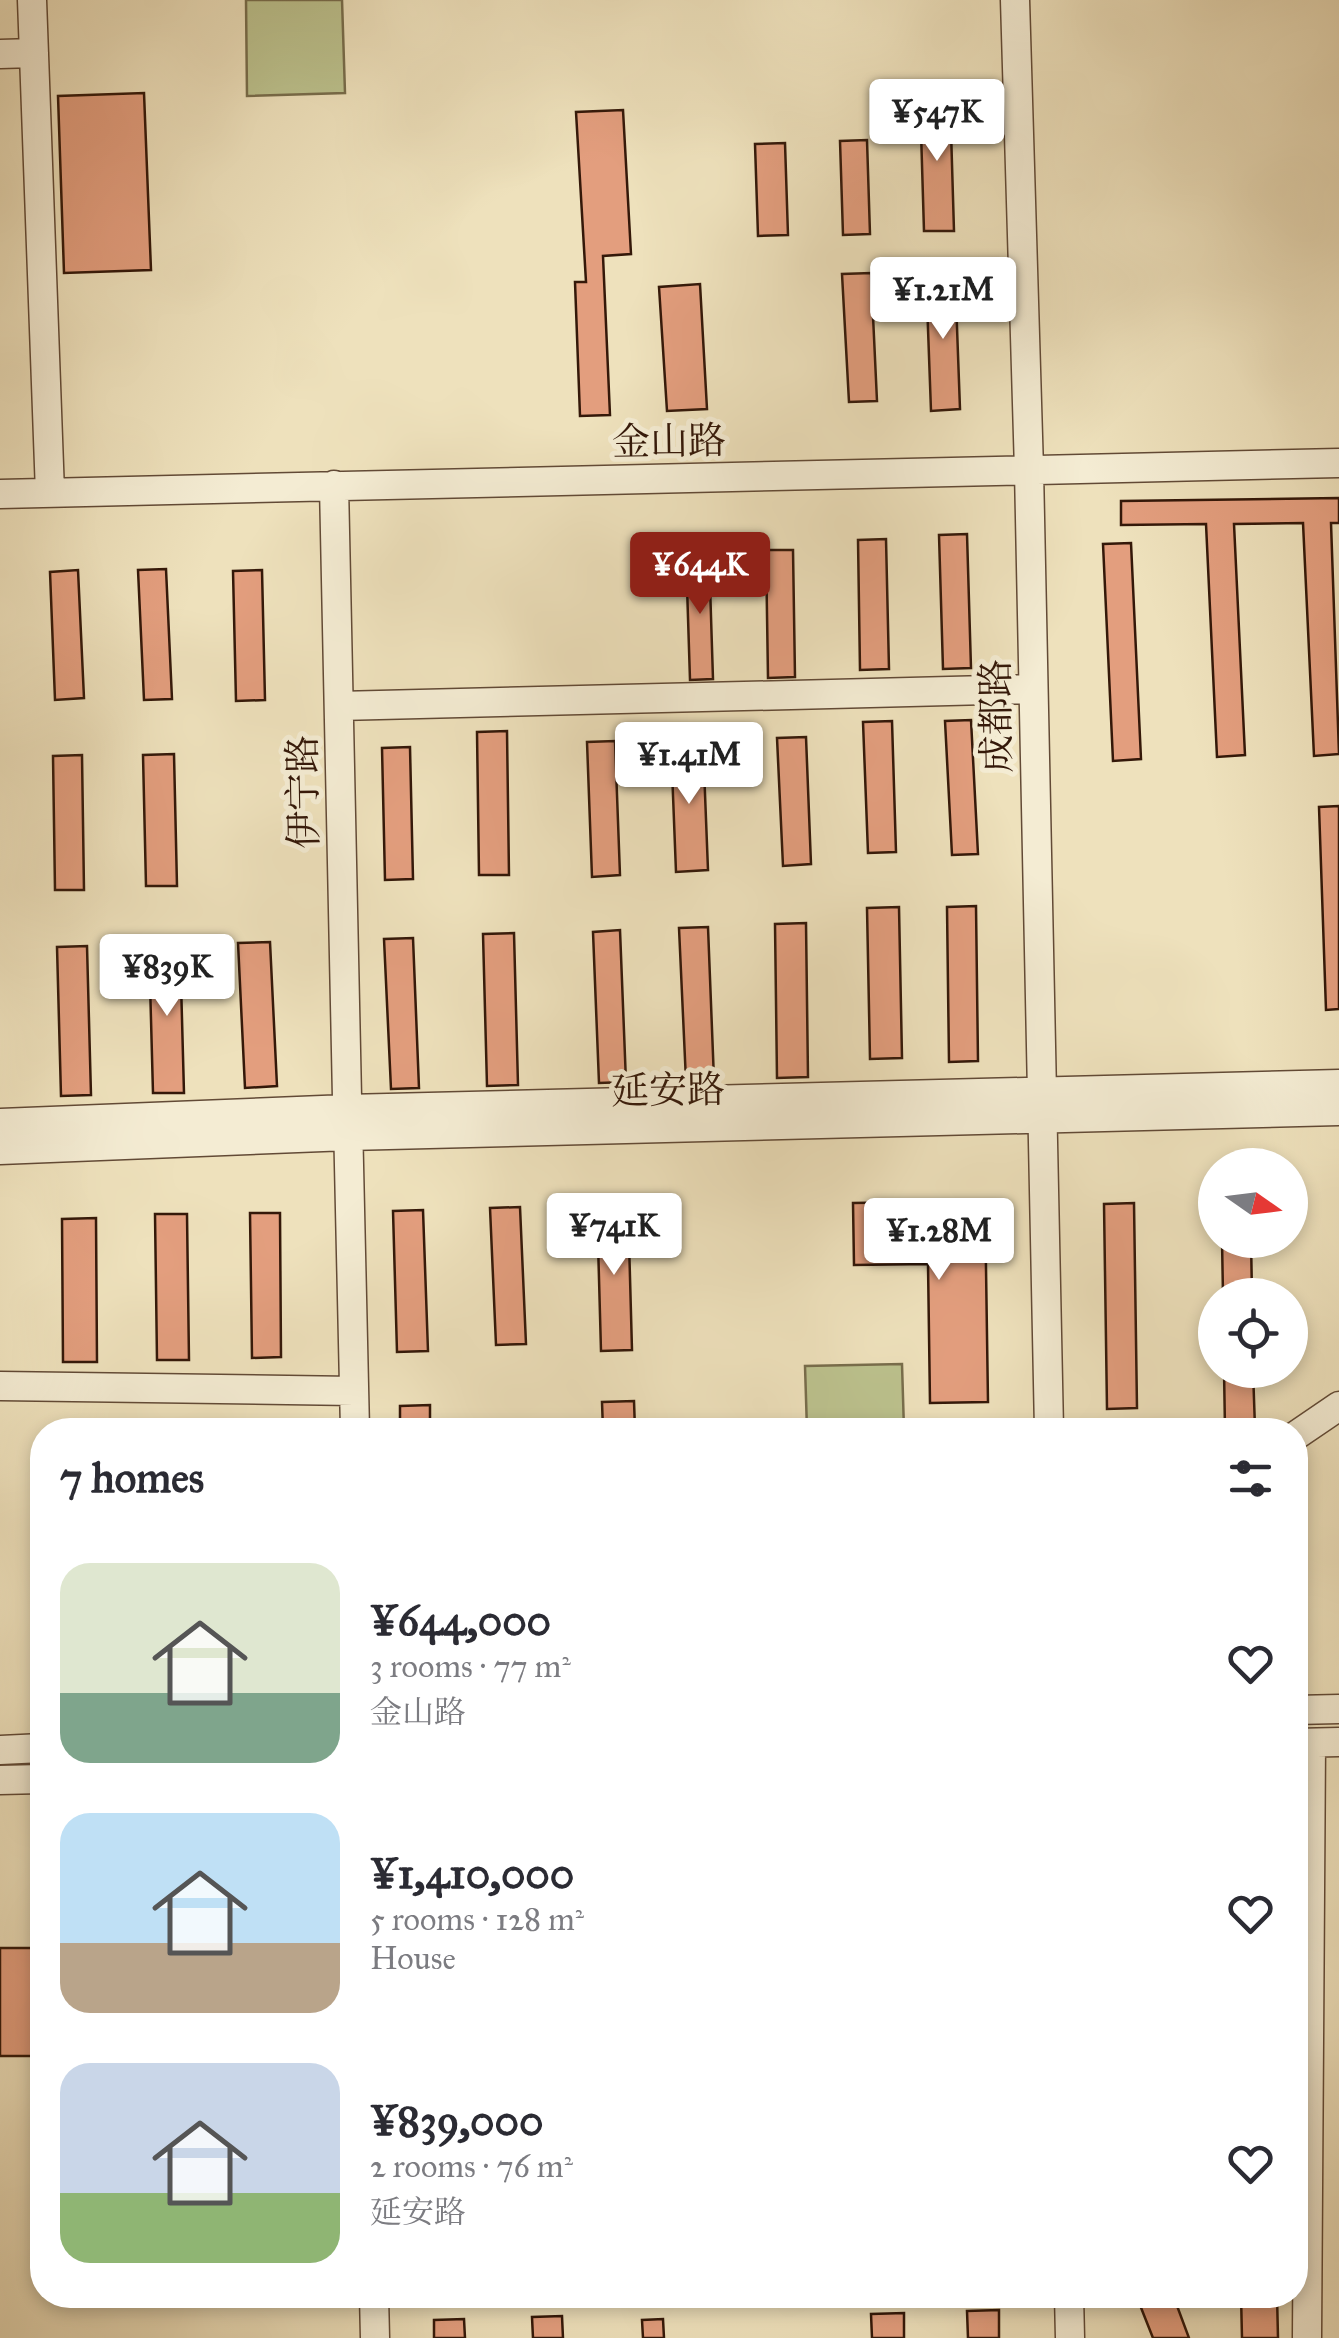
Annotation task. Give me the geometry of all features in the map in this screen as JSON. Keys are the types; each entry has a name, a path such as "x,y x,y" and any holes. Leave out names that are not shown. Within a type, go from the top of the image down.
{"street":[{"path":"32,0 50,493"},
{"name":"成都路","path":"1015,0 1029,470 1048,1418"},
{"path":"0,54 34,53"},
{"name":"金山路","path":"0,494 1339,463"},
{"name":"伊宁路","path":"334,485 355,1418"},
{"path":"339,706 1033,689"},
{"name":"延安路","path":"0,1150 348,1118 1040,1105 1339,1084"},
{"name":"延安路","path":"0,1123 346,1109 1040,1105 1339,1110"},
{"path":"0,1386 354,1391"},
{"path":"1308,1427 1339,1406"},
{"path":"1308,1710 1339,1709"},
{"path":"1308,2264 1315,1743"},
{"path":"0,1750 30,1749"},
{"path":"0,1780 30,1779"},
{"path":"374,2308 375,2338"},
{"path":"1069,2308 1070,2338"},
{"path":"1307,2308 1307,2338"}],"green space":[{"path":"246,0 342,0 345,93 247,96"},
{"path":"902,1364 904,1418 807,1418 805,1366"}],"building":[{"path":"144,93 151,270 64,273 58,96"},
{"path":"950,97 954,231 924,231 920,98"},
{"path":"623,110 631,254 603,256 610,415 580,416 575,282 586,282 576,112"},
{"path":"867,140 870,234 843,235 840,141"},
{"path":"785,143 788,235 758,236 755,144"},
{"path":"871,273 877,401 849,402 842,274"},
{"path":"955,273 960,409 931,411 926,274"},
{"path":"700,284 707,409 667,411 659,287"},
{"path":"1339,498 1339,523 1331,523 1339,754 1314,756 1303,523 1234,524 1245,755 1217,757 1206,524 1121,525 1121,501"},
{"path":"967,534 971,668 943,669 939,535"},
{"path":"886,539 889,669 860,670 858,540"},
{"path":"1131,543 1141,759 1113,761 1103,544"},
{"path":"766,550 793,550 795,677 768,678"},
{"path":"709,554 713,679 690,680 686,555"},
{"path":"166,569 172,699 144,700 138,570"},
{"path":"78,570 84,698 55,700 50,572"},
{"path":"262,570 265,700 236,701 233,571"},
{"path":"971,720 978,854 952,855 945,721"},
{"path":"892,721 896,852 868,853 863,722"},
{"path":"507,731 509,875 479,875 477,732"},
{"path":"806,737 811,864 783,866 777,738"},
{"path":"615,741 620,875 592,877 587,742"},
{"path":"703,743 708,870 676,872 671,744"},
{"path":"410,747 413,879 385,880 382,748"},
{"path":"174,754 177,886 146,886 143,755"},
{"path":"82,755 84,890 55,890 53,756"},
{"path":"1339,806 1339,1009 1326,1010 1319,807"},
{"path":"976,906 978,1061 949,1062 947,907"},
{"path":"899,907 902,1058 870,1059 867,908"},
{"path":"806,923 808,1077 777,1078 775,924"},
{"path":"708,927 714,1080 686,1081 679,928"},
{"path":"620,930 626,1082 599,1083 593,932"},
{"path":"514,933 518,1085 487,1086 483,934"},
{"path":"413,938 419,1088 391,1089 384,939"},
{"path":"270,942 277,1086 245,1088 238,943"},
{"path":"180,945 184,1093 153,1093 149,946"},
{"path":"87,946 91,1095 61,1096 57,947"},
{"path":"985,1201 988,1402 930,1403 928,1264 854,1265 853,1203"},
{"path":"1134,1203 1137,1408 1107,1409 1104,1204"},
{"path":"628,1205 632,1350 601,1351 597,1206"},
{"path":"520,1207 526,1344 496,1345 490,1208"},
{"path":"423,1210 428,1351 397,1352 393,1211"},
{"path":"250,1213 280,1213 281,1357 252,1358"},
{"path":"155,1214 187,1214 189,1360 157,1360"},
{"path":"96,1218 97,1362 63,1362 62,1219"},
{"path":"1222,1258 1251,1258 1252,1278 1223,1278"},
{"path":"1224,1388 1254,1388 1255,1418 1225,1418"},
{"path":"634,1401 635,1418 603,1418 602,1402"},
{"path":"430,1405 430,1418 400,1418 400,1406"},
{"path":"0,1948 30,1948 30,2056 0,2056"},
{"path":"1141,2308 1178,2308 1189,2338 1153,2338"},
{"path":"1241,2308 1277,2308 1278,2338 1242,2338"},
{"path":"999,2310 999,2338 968,2338 967,2311"},
{"path":"904,2313 904,2338 872,2338 871,2314"},
{"path":"562,2316 563,2338 533,2338 532,2317"},
{"path":"464,2319 465,2338 434,2338 434,2320"},
{"path":"663,2319 664,2338 643,2338 642,2320"}]}
